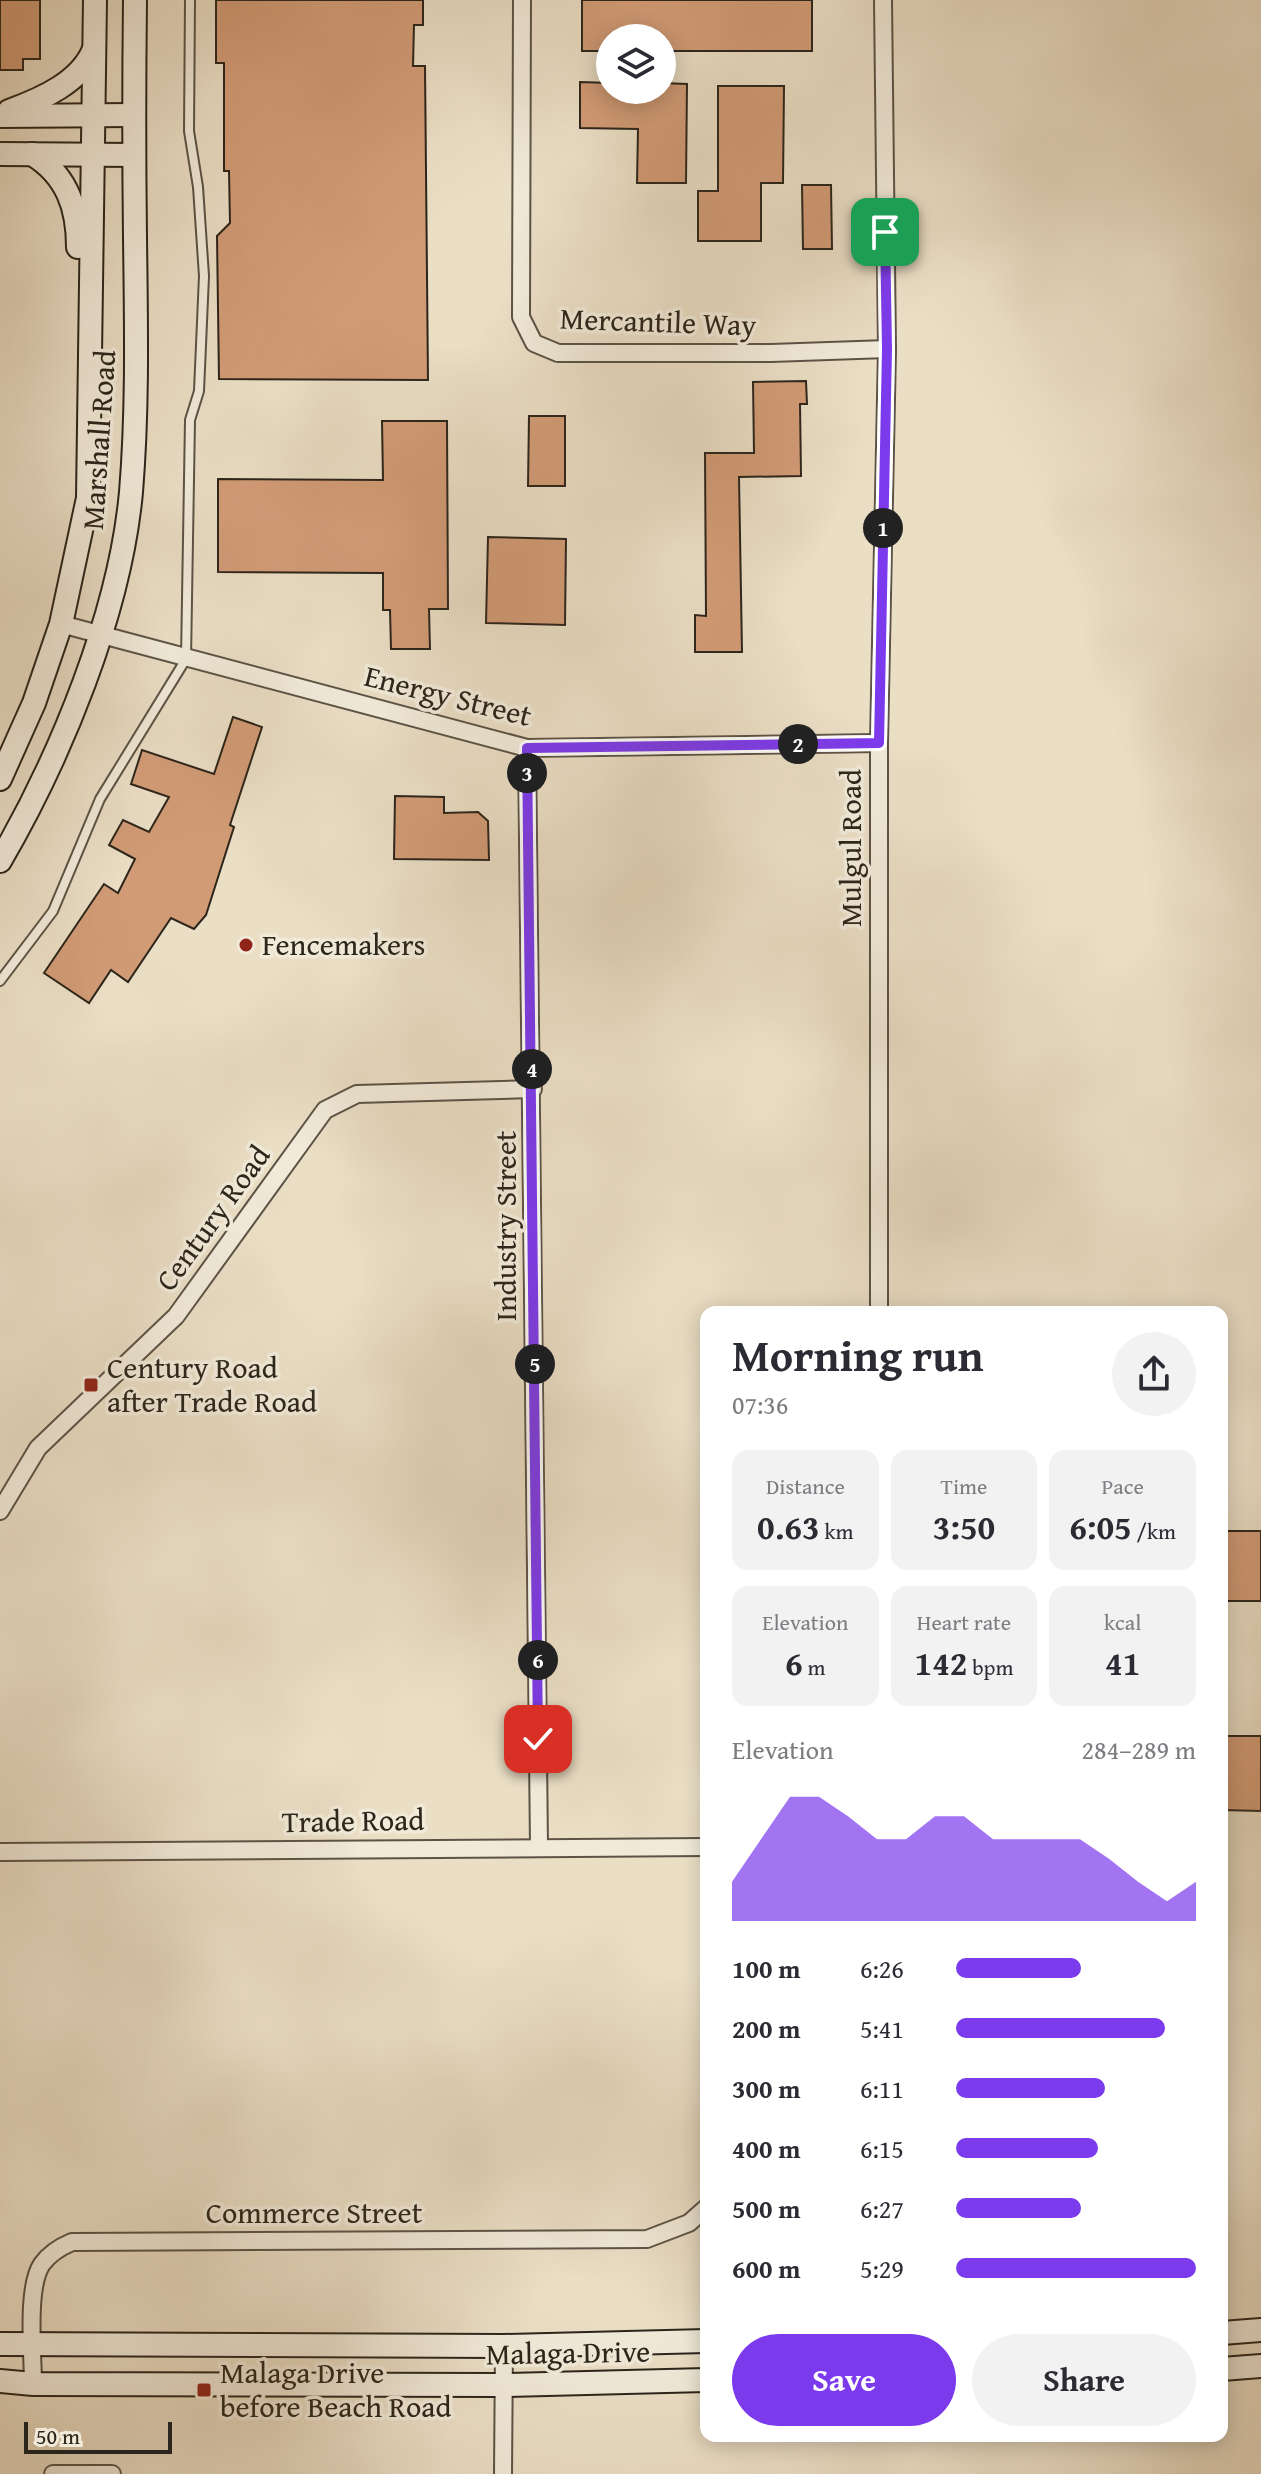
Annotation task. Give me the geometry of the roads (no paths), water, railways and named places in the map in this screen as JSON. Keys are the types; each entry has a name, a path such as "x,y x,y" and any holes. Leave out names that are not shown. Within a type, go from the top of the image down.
{"main road":[{"name":"Marshall Road","path":"0,779 34,703 61,624 88,498 95,0"},
{"name":"Marshall Road","path":"0,861 35,801 68,723 100,633 118,568 131,493 137,349 133,115 135,0"},
{"path":"0,115 33,102 79,74 95,47"},
{"path":"0,115 133,115"},
{"path":"0,154 134,155"},
{"path":"32,154 51,165 64,182 78,224 77,354 90,435"},
{"path":"1228,2333 1261,2330"},
{"name":"Malaga Drive","path":"0,2344 504,2346 700,2341"},
{"path":"1228,2369 1261,2366"},
{"name":"Malaga Drive","path":"0,2381 33,2384 504,2385 700,2380"}],"street":[{"name":"Mercantile Way","path":"522,0 521,317 534,343 558,353 771,353 887,349"},
{"name":"Mulgul Road","path":"879,1306 879,743 887,349 883,0"},
{"name":"Energy Street","path":"61,624 527,748 879,743"},
{"name":"Industry Street","path":"527,748 539,1847"},
{"name":"Century Road","path":"0,1511 38,1448 176,1316 325,1110 357,1094 533,1089"},
{"name":"Trade Road","path":"0,1852 700,1847"},
{"name":"Commerce Street","path":"33,2384 34,2295 39,2272 58,2248 72,2242 647,2239 689,2223 700,2213"},
{"path":"503,2474 504,2346"},
{"path":"53,2474 112,2474"}],"lane":[{"path":"0,981 53,911 100,799 186,659 190,420 199,391 204,276 198,187 189,131 190,0"}],"place":[{"name":"Fencemakers","path":"246,945"},
{"name":"Century Road after Trade Road","path":"91,1385"},
{"name":"Malaga Drive before Beach Road","path":"204,2390"}]}
